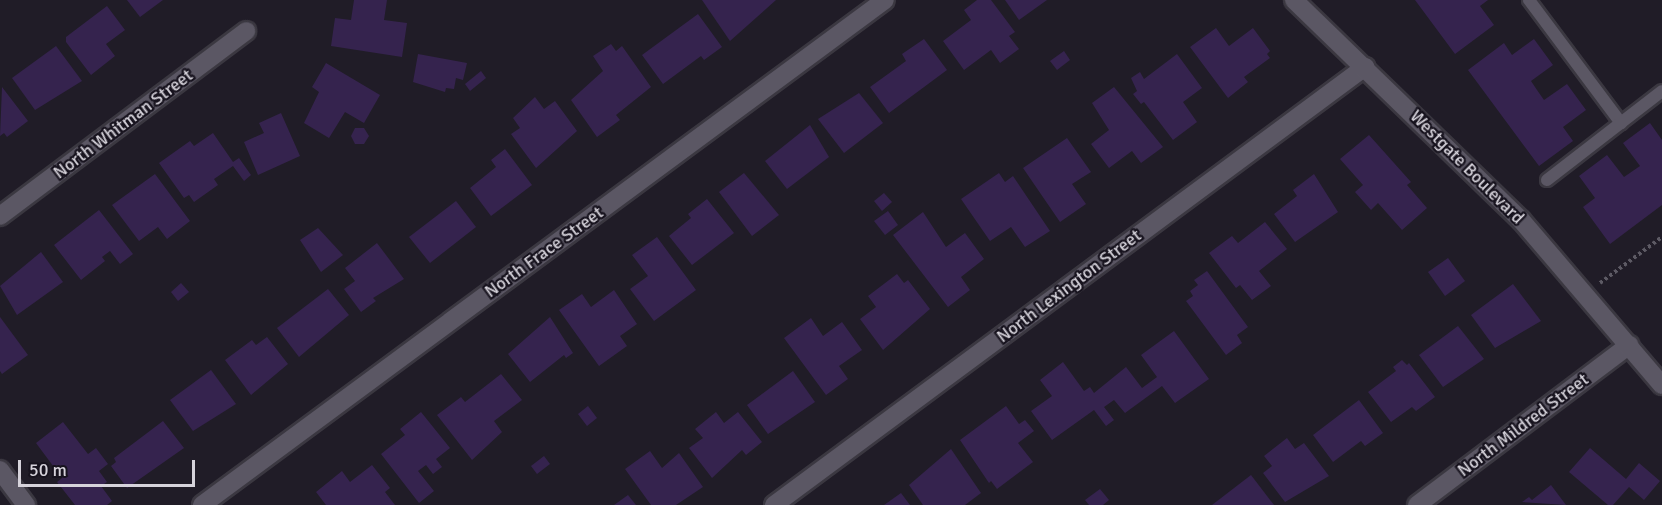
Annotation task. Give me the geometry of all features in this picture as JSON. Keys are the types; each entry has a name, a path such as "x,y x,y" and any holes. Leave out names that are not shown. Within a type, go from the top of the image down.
{"street":[{"name":"North Frace Street","path":"202,505 885,0"},
{"name":"Westgate Boulevard","path":"1294,0 1521,220 1662,385"},
{"name":"North Whitman Street","path":"0,216 246,31"},
{"name":"North Lexington Street","path":"774,505 1365,67"},
{"name":"North Mildred Street","path":"1417,505 1629,345"},
{"path":"0,470 26,505"}],"lane":[{"path":"1529,0 1621,123"},
{"path":"1547,180 1662,91"}],"path":[{"path":"1586,294 1662,237"}],"building":[{"path":"127,0 163,0 140,17"},
{"path":"354,0 387,0 384,20 407,23 402,57 331,46 335,18 351,20"},
{"path":"702,0 776,0 730,41"},
{"path":"977,0 991,0 1015,32 1009,36 1019,49 1000,63 991,50 964,70 943,41 971,20 964,10"},
{"path":"1005,0 1047,0 1019,20"},
{"path":"1415,0 1488,0 1480,6 1494,25 1455,54"},
{"path":"107,6 125,30 106,44 115,56 91,75 66,42 66,37"},
{"path":"698,14 722,47 704,60 701,56 663,84 642,55"},
{"path":"1216,28 1229,46 1253,28 1270,51 1267,54 1270,58 1244,77 1248,82 1228,98 1190,47"},
{"path":"924,39 947,70 889,113 870,87 906,61 902,54"},
{"path":"1534,39 1553,65 1531,81 1544,100 1567,84 1586,110 1563,127 1573,141 1539,166 1468,70 1504,43 1512,55"},
{"path":"611,44 616,51 622,46 651,87 616,115 620,120 597,137 571,100 603,71 593,56"},
{"path":"56,46 82,81 35,110 12,78"},
{"path":"1064,51 1070,60 1057,70 1050,61"},
{"path":"418,54 467,63 463,80 456,78 454,89 446,88 445,92 413,82"},
{"path":"1177,54 1202,88 1183,102 1197,122 1173,140 1144,102 1141,104 1133,94 1137,91 1131,78 1140,72 1144,79"},
{"path":"326,63 380,95 364,123 345,112 329,138 304,123 319,92 312,87"},
{"path":"481,71 486,78 470,91 465,84"},
{"path":"2,87 28,121 7,137 4,133 0,136"},
{"path":"1114,87 1163,147 1141,163 1132,151 1109,168 1091,144 1109,130 1092,103"},
{"path":"859,93 883,123 844,153 818,119"},
{"path":"535,97 544,109 555,101 577,131 536,168 511,134 520,128 513,118"},
{"path":"281,113 300,156 258,175 244,142 264,133 259,123"},
{"path":"1650,123 1662,140 1662,205 1610,244 1583,207 1595,198 1579,176 1607,155 1624,177 1640,166 1623,143"},
{"path":"810,125 829,157 787,189 765,161"},
{"path":"355,128 364,128 369,136 364,144 355,144 351,136"},
{"path":"213,133 233,162 239,158 251,175 244,181 233,166 214,179 218,185 194,202 189,195 184,198 159,163 190,141 194,146"},
{"path":"1369,135 1411,182 1407,185 1427,208 1402,230 1378,203 1371,210 1355,192 1363,185 1340,159"},
{"path":"1067,138 1091,172 1072,184 1086,204 1060,222 1023,168"},
{"path":"505,149 532,185 491,216 470,188 496,167 491,160"},
{"path":"744,173 779,215 752,236 719,192"},
{"path":"999,173 1005,182 1013,176 1050,231 1025,247 1011,227 990,241 961,199"},
{"path":"155,174 190,221 167,239 158,227 139,241 112,205"},
{"path":"1314,174 1338,212 1295,242 1274,214 1297,196 1293,190"},
{"path":"884,193 892,202 882,211 874,201"},
{"path":"707,199 734,233 692,265 669,236 691,218 688,214"},
{"path":"456,201 476,227 430,263 409,237"},
{"path":"99,210 133,254 120,264 110,251 102,257 105,261 81,280 54,245"},
{"path":"888,211 898,225 885,235 874,221"},
{"path":"923,212 946,247 965,233 984,259 961,277 970,290 948,307 893,235"},
{"path":"1265,222 1287,249 1259,271 1271,286 1252,300 1240,285 1236,288 1209,253 1232,236 1238,243"},
{"path":"318,228 343,255 321,272 300,240"},
{"path":"657,237 696,290 654,321 630,289 648,276 632,255"},
{"path":"377,243 404,279 373,298 376,301 361,312 344,289 355,281 345,268"},
{"path":"41,252 63,282 17,315 0,286"},
{"path":"1448,258 1465,281 1445,296 1428,272"},
{"path":"1207,271 1248,327 1237,335 1242,343 1226,355 1186,301 1193,296 1190,291 1198,285 1194,280"},
{"path":"897,274 904,283 908,280 930,309 883,350 860,319 876,307 868,296"},
{"path":"181,283 189,292 178,301 171,292"},
{"path":"1513,284 1541,321 1495,348 1471,315"},
{"path":"328,289 349,315 299,357 277,328"},
{"path":"614,290 637,324 620,336 627,346 599,366 559,310 582,294 591,307"},
{"path":"0,317 28,355 2,374 0,371"},
{"path":"550,317 573,353 566,358 564,355 530,382 508,354"},
{"path":"811,318 823,336 842,322 862,350 839,366 848,379 826,395 784,338"},
{"path":"1458,326 1484,359 1443,387 1419,355"},
{"path":"1174,331 1209,379 1175,403 1162,386 1125,413 1114,400 1104,407 1114,420 1106,426 1094,410 1052,440 1031,411 1052,396 1040,380 1063,362 1084,391 1090,387 1094,393 1126,367 1142,388 1157,377 1141,355"},
{"path":"267,337 288,364 251,395 225,360 252,340 256,345"},
{"path":"1402,360 1407,365 1409,363 1435,397 1416,411 1412,407 1391,422 1368,392 1396,371 1393,367"},
{"path":"211,370 236,404 193,431 170,400"},
{"path":"793,371 815,402 768,434 747,405"},
{"path":"501,374 522,400 494,421 502,432 472,460 437,415 461,397 465,402"},
{"path":"1359,400 1383,433 1365,446 1361,441 1333,462 1313,435"},
{"path":"588,406 597,418 587,426 578,414"},
{"path":"1006,406 1019,424 1025,420 1034,431 1018,443 1033,462 997,489 991,481 989,483 960,440"},
{"path":"421,412 450,448 436,459 442,467 433,474 426,465 418,471 434,491 419,503 381,454 405,435 400,429"},
{"path":"716,412 724,423 738,412 762,442 746,455 742,450 712,478 689,448 703,438 695,429"},
{"path":"163,421 184,448 127,488 111,466 116,462 114,458"},
{"path":"63,422 88,454 96,448 108,464 99,471 107,482 101,486 112,501 107,505 75,505 57,482 62,478 36,443"},
{"path":"1287,438 1295,449 1304,443 1329,476 1285,502 1263,473 1272,466 1264,456"},
{"path":"1590,448 1626,479 1639,463 1660,481 1644,500 1629,487 1613,505 1608,505 1569,472"},
{"path":"951,449 981,493 965,505 923,505 909,485"},
{"path":"650,451 662,468 679,453 703,487 676,505 651,505 625,469"},
{"path":"544,456 550,464 537,474 531,466"},
{"path":"372,465 390,488 385,492 395,505 326,505 316,492 342,471 350,482"},
{"path":"1251,475 1274,505 1212,505"},
{"path":"1551,485 1566,505 1522,502 1529,497 1532,500"},
{"path":"1100,489 1109,500 1103,505 1089,505 1085,500"},
{"path":"901,493 910,505 884,505"},
{"path":"628,495 636,505 614,505"}]}
